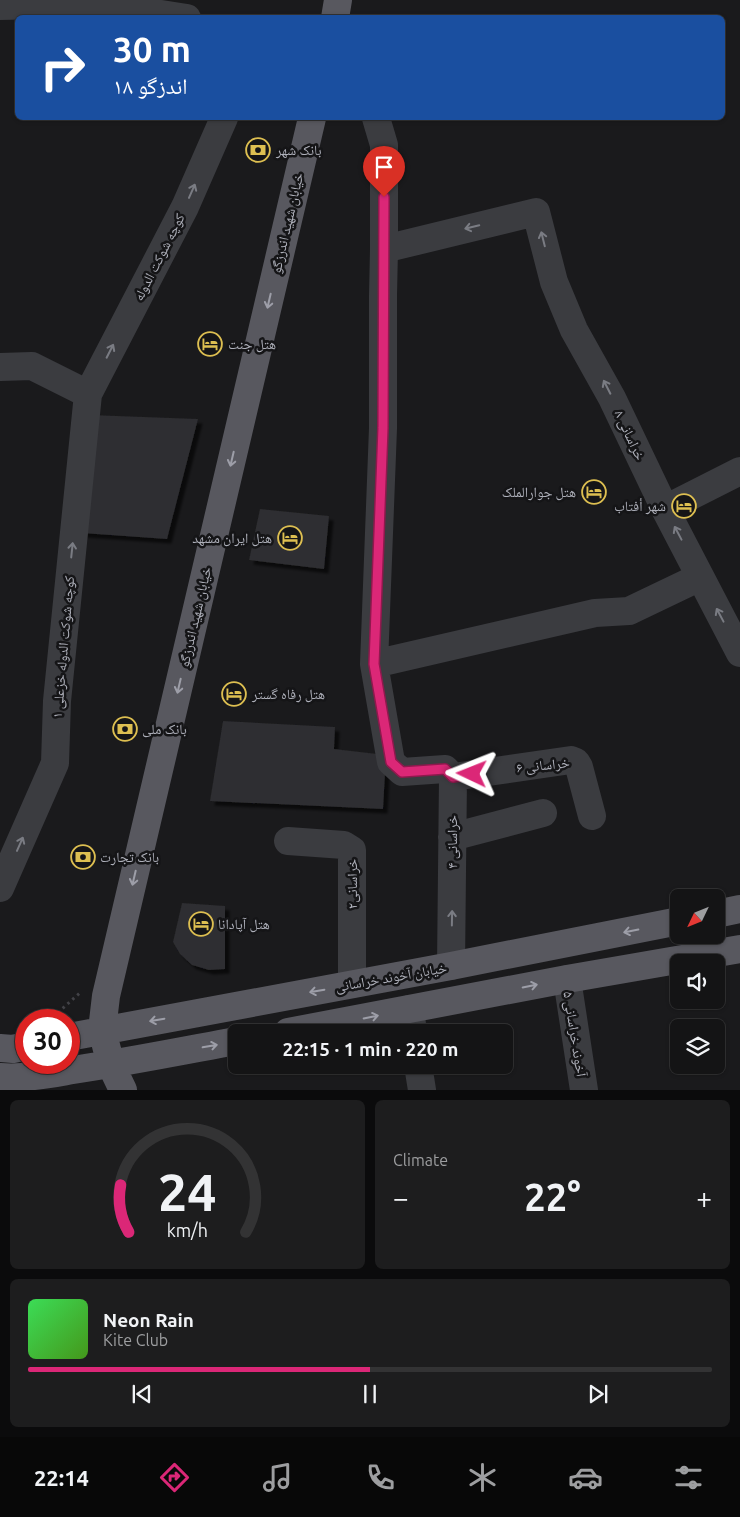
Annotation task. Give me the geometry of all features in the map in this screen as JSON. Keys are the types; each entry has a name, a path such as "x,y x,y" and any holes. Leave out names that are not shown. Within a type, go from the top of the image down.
{"main road":[{"path":"336,15 338,0"},
{"name":"خیابان شهید اندرزگو","path":"123,1090 110,1065 102,1030 106,996 312,120"},
{"path":"725,912 740,909"},
{"name":"خیابان آخوند خراسانی","path":"80,1035 451,966 670,923"},
{"path":"378,1024 412,1021 567,980 740,949"},
{"path":"0,1077 16,1078 110,1065 228,1042"},
{"path":"0,1048 15,1049"}],"street":[{"path":"0,6 95,2 170,15"},
{"name":"کوچه شوکت الدوله","path":"88,394 185,207 223,120"},
{"path":"377,120 384,145 384,249 383,428 374,664 391,762 402,772 445,769 453,777"},
{"name":"خراسانی ۸","path":"384,249 536,212 554,282 574,330 612,398 665,509 740,653"},
{"path":"0,367 32,366 88,394"},
{"name":"کوچه شوکت الدوله خزعلی ۱","path":"0,888 55,763 57,701 88,394"},
{"path":"665,509 740,471"},
{"path":"374,664 595,613 629,611 700,576"},
{"name":"خراسانی ۶","path":"453,777 571,760 576,762 579,767 592,816"},
{"name":"خراسانی ۴","path":"451,966 453,777"},
{"path":"452,837 543,813"},
{"name":"خراسانی۲","path":"288,841 344,845 352,850 352,984"},
{"name":"آخوند خراسانی ۵","path":"567,980 584,1090"},
{"path":"419,1074 422,1090"}],"building":[{"path":"90,415 198,419 167,539 82,533"},
{"name":"هتل ایران مشهد","path":"260,509 329,516 324,569 249,560"},
{"path":"223,721 335,727 334,749 386,755 383,809 210,801"},
{"name":"هتل آپادانا","path":"182,903 225,906 225,969 209,970 192,965 180,954 173,942"}],"place":[{"name":"بانک شهر","path":"258,150"},
{"name":"هتل جنت","path":"210,344"},
{"name":"هتل جوارالملک","path":"594,492"},
{"name":"شهر أفتاب","path":"684,506"},
{"name":"هتل ایران مشهد","path":"290,538"},
{"name":"هتل رفاه گستر","path":"234,694"},
{"name":"بانک ملی","path":"125,729"},
{"name":"بانک تجارت","path":"83,857"},
{"name":"هتل آپادانا","path":"201,924"}],"route":[{"path":"384,197 383,428 374,664 391,762 402,772 445,769 453,777 472,774"}]}
